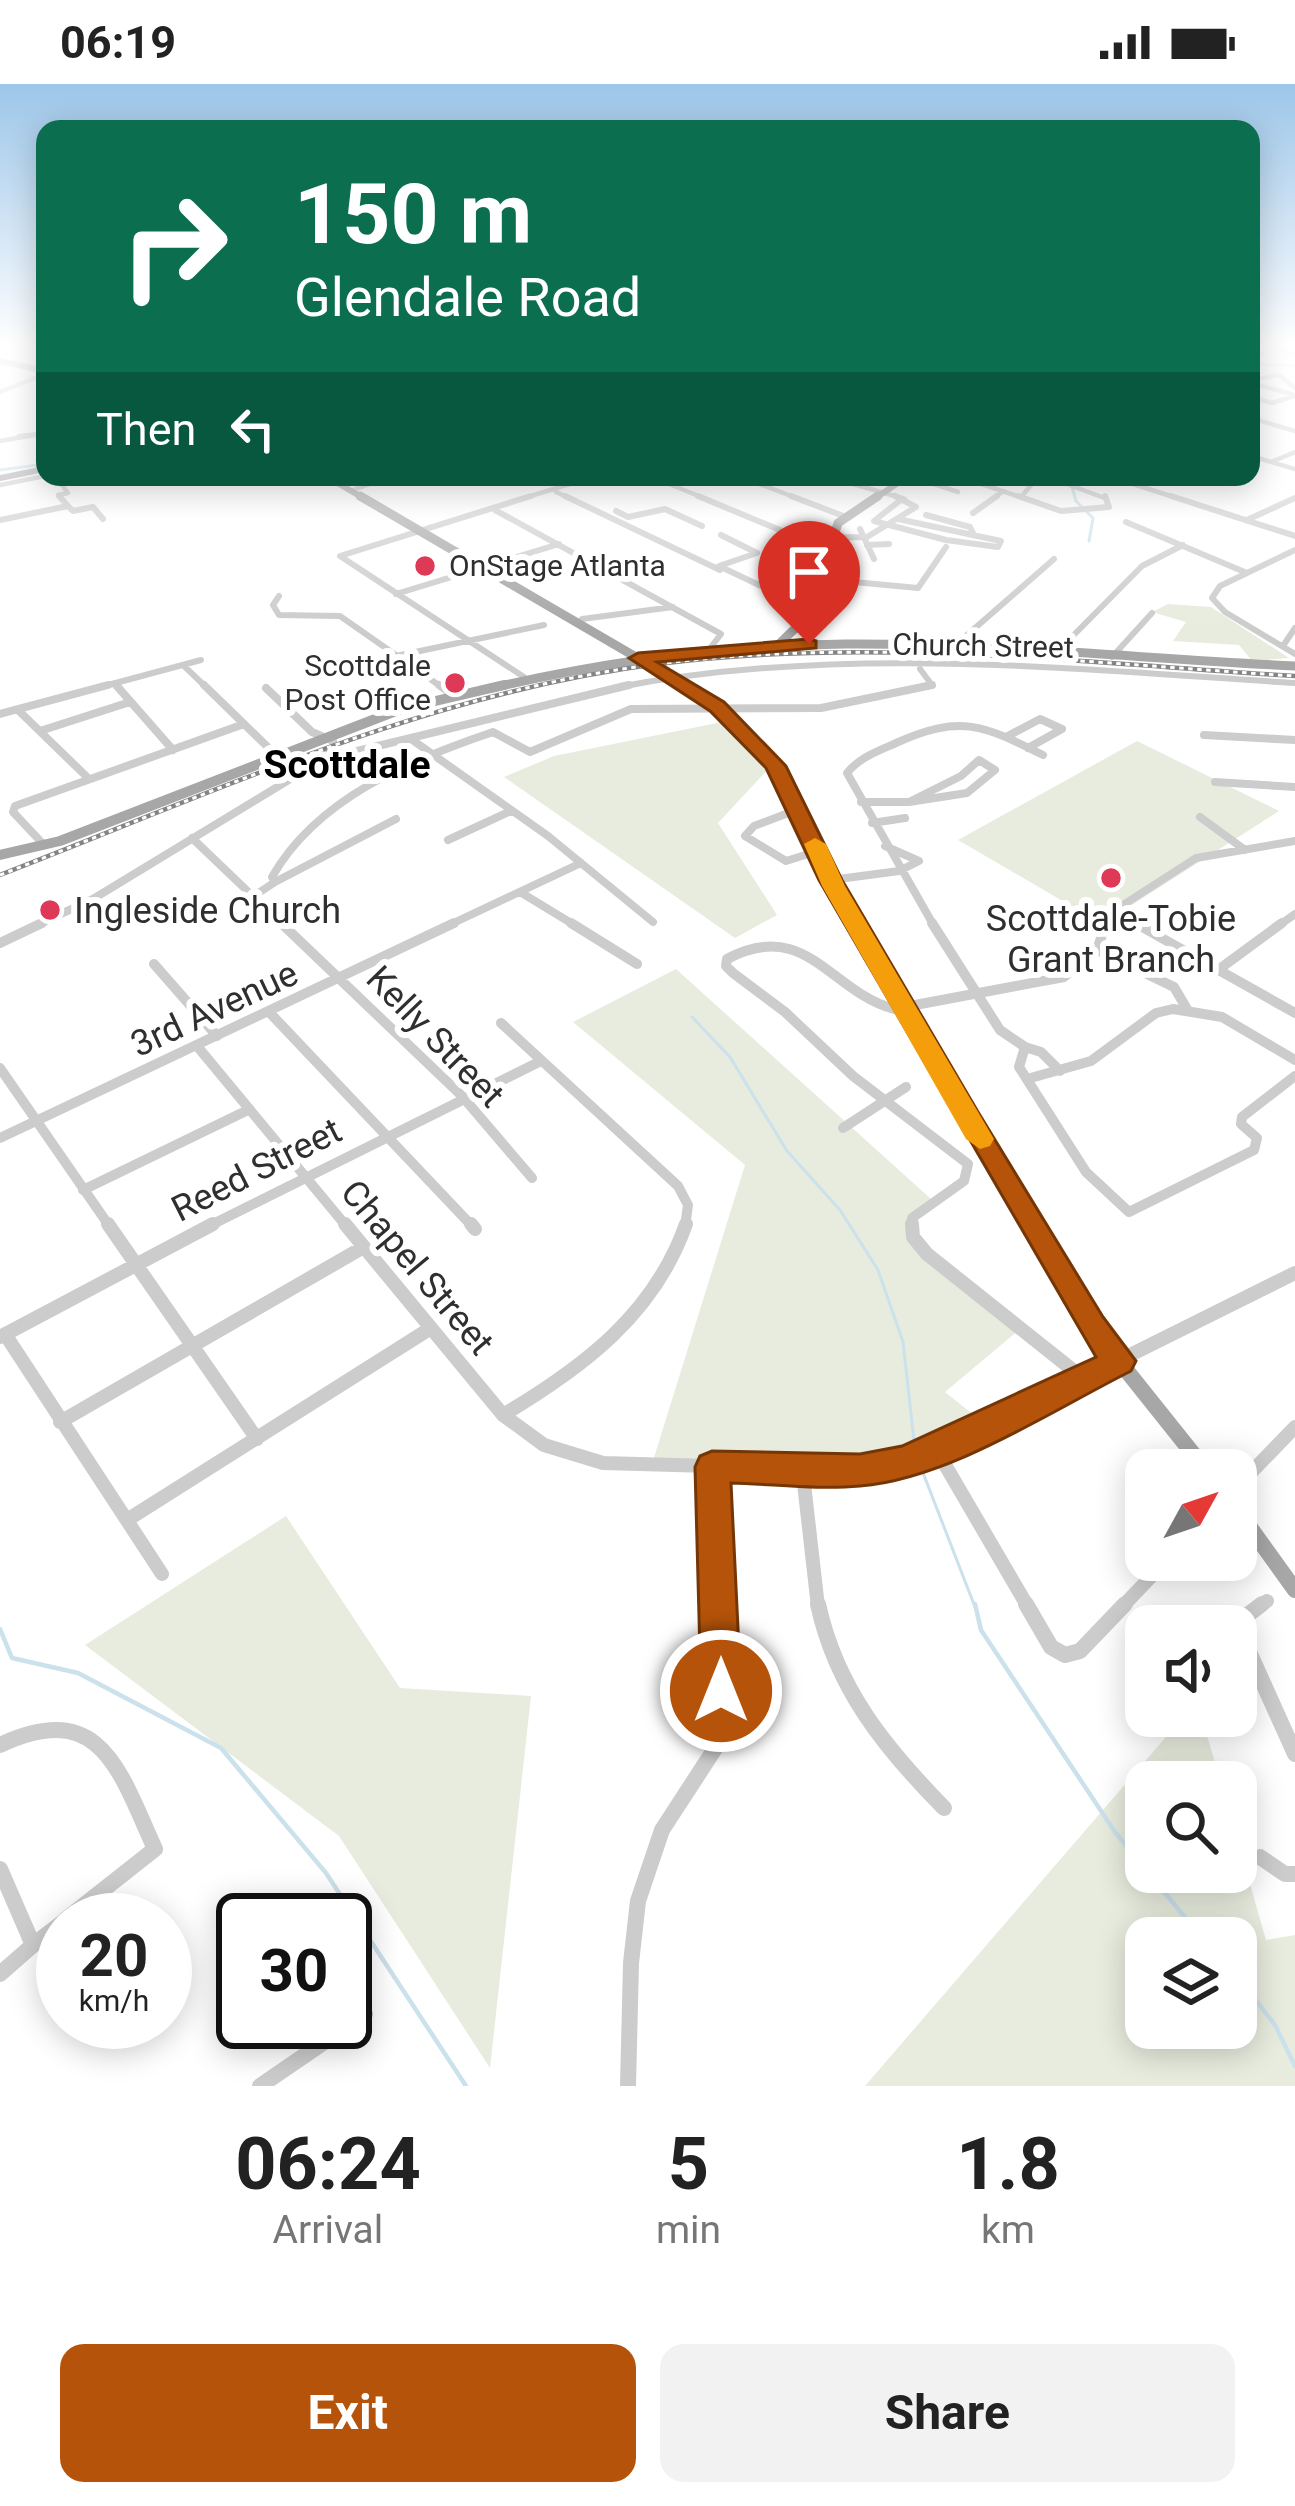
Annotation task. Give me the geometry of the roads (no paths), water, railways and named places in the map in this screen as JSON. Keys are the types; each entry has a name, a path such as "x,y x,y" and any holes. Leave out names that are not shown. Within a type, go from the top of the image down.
{"main road":[{"path":"0,481 36,474"},
{"path":"342,486 673,678 717,706 765,752 799,809 831,880 1051,1261 1119,1361 1189,1449"},
{"path":"776,646 842,583 848,561 835,528 895,486"},
{"path":"0,855 44,845 385,714 524,677 638,658 776,646 951,649 1295,666"},
{"path":"1281,666 1293,661 1294,654"},
{"path":"1257,1537 1295,1590"}],"street":[{"path":"1271,462 1295,452"},
{"path":"1260,459 1295,469"},
{"path":"63,486 68,493 58,495 73,511 93,507 104,519"},
{"path":"350,491 364,486"},
{"path":"524,677 341,555 570,486"},
{"path":"672,486 781,534 863,537 889,544"},
{"path":"765,486 846,517"},
{"path":"857,486 906,496 916,507 863,537"},
{"path":"937,486 958,493"},
{"path":"988,486 1061,511 1108,507 1107,497 1075,486"},
{"path":"974,513 1001,486"},
{"path":"1022,497 1030,486"},
{"path":"1139,486 1295,536"},
{"path":"575,491 761,586 790,576 918,588 946,547"},
{"path":"556,492 624,519 664,508 702,526"},
{"path":"898,518 1001,542 998,547 946,540 873,518 906,496"},
{"path":"1248,520 1295,498"},
{"path":"915,523 939,505"},
{"path":"0,520 68,506"},
{"path":"495,510 721,634 708,651"},
{"path":"926,514 970,527 974,535"},
{"path":"1126,522 1246,573"},
{"path":"717,566 757,553 721,535"},
{"path":"863,537 874,559"},
{"path":"396,594 559,544"},
{"path":"1055,654 1142,566 1183,545"},
{"path":"1294,654 1214,604 1214,591 1295,550"},
{"path":"951,649 1054,559"},
{"path":"279,596 273,605 279,615 340,616 453,695"},
{"path":"582,619 673,607"},
{"path":"1112,657 1152,613"},
{"path":"396,656 544,625"},
{"path":"1283,646 1295,628"},
{"path":"0,714 201,660"},
{"path":"184,666 279,758"},
{"name":"Church Street","path":"0,944 62,916 320,760 412,740 541,702 673,678 801,668 1054,670 1295,683"},
{"path":"275,882 275,864 288,848 364,785 430,753 497,733 530,752 631,709 842,706 931,686 920,669"},
{"path":"116,685 173,750"},
{"path":"266,688 312,732 329,739 334,747 320,760"},
{"path":"40,731 130,702"},
{"path":"18,710 88,779"},
{"path":"1006,737 1040,719 1062,730 1028,748"},
{"path":"1043,755 979,724 937,723 850,767 848,779 899,871 1000,1030 1041,1052 1060,1071"},
{"path":"44,845 13,812 36,798 244,724"},
{"path":"1204,735 1295,740"},
{"path":"412,740 581,863 653,922"},
{"path":"861,802 923,804 970,794 995,770 979,760 961,776 907,802"},
{"path":"1215,782 1295,787"},
{"path":"799,809 750,828 746,838 786,861 818,851"},
{"path":"448,840 511,811"},
{"path":"1200,817 1245,850"},
{"path":"872,823 905,818"},
{"path":"254,896 396,819"},
{"name":"Kelly Street","path":"192,838 462,1096 532,1178"},
{"path":"1084,1379 927,1255 910,1228 912,1218 964,1181 969,1169 962,1158 885,1100 726,966 729,956 775,944 798,949 884,1008 905,1009 977,996 1064,977 1097,950 1106,917 1196,858 1295,841"},
{"path":"831,880 899,871 919,861 885,846"},
{"name":"3rd Avenue","path":"0,1138 581,863"},
{"path":"520,892 638,964"},
{"path":"1114,911 1295,1013"},
{"path":"1218,970 1295,914"},
{"path":"1097,950 1174,987 1187,1009"},
{"path":"154,964 218,1036"},
{"path":"1027,1079 1091,1061 1156,1013 1187,1009 1222,1017 1295,1060"},
{"path":"269,1012 475,1229"},
{"path":"501,1023 689,1200 690,1213 654,1292 629,1326 564,1378 503,1415"},
{"name":"Chapel Street","path":"197,1046 503,1415 544,1445 588,1459 860,1470 937,1451 1295,1273"},
{"path":"1025,1047 1019,1067 1086,1172 1129,1212 1254,1150 1256,1138 1241,1124 1242,1117 1295,1076"},
{"name":"Reed Street","path":"3,1335 302,1177 541,1061"},
{"path":"0,1068 257,1439"},
{"path":"843,1128 906,1087"},
{"path":"83,1190 248,1110"},
{"path":"60,1422 362,1249"},
{"path":"127,1520 431,1328"},
{"path":"3,1335 162,1574"},
{"path":"1257,1466 1295,1427"},
{"path":"937,1451 1051,1647 1065,1655 1080,1651 1147,1581"},
{"path":"802,1466 819,1609 843,1685 864,1723 944,1808"},
{"path":"628,2086 630,1996 645,1874 663,1830 716,1747 721,1636 712,1467"},
{"path":"1267,1601 1245,1617 1240,1634 1295,1754"},
{"path":"0,1745 40,1728 84,1732 104,1750 155,1849 99,1893"},
{"path":"1260,1857 1285,1874 1295,1874"},
{"path":"0,1869 33,1945"},
{"path":"0,1974 36,1943"},
{"path":"260,2086 314,2049"}],"waterway":[{"path":"0,470 36,465"},
{"path":"1073,486 1076,501 1093,518 1089,541"},
{"path":"692,1017 730,1057 787,1151 840,1210 878,1270 903,1342 915,1450"},
{"path":"920,1465 975,1607"},
{"path":"975,1604 981,1630 1115,1832 1185,1917"},
{"path":"0,1629 12,1658 78,1673 221,1748 326,1873 466,2086"},
{"path":"1257,2002 1275,2025 1295,2066"}],"railway":[{"path":"0,875 242,779 405,722 572,678 658,664 737,656 897,653 1295,676"}],"place":[{"name":"OnStage Atlanta","path":"425,566"},
{"name":"Scottdale Post Office","path":"455,683"},
{"name":"Scottdale-Tobie Grant Branch","path":"1111,878"},
{"name":"Ingleside Church","path":"50,910"}],"district":[{"name":"Scottdale","path":"347,764"}]}
